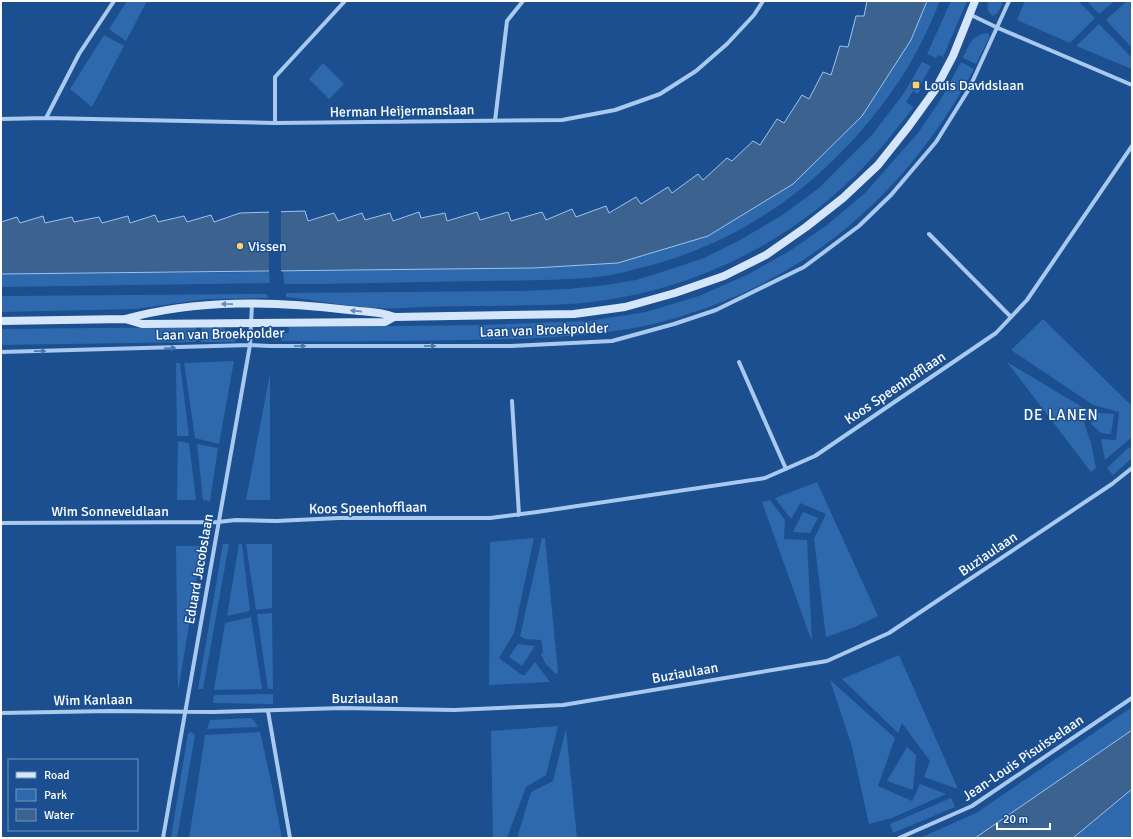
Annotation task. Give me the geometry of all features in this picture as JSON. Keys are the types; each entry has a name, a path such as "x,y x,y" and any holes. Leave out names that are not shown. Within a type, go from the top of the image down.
{"main road":[{"name":"Laan van Broekpolder","path":"1,321 125,319 143,314 219,304 283,304 315,306 384,313 394,317 568,314 625,307 675,293 724,276 766,255 806,227 843,198 878,165 935,90 953,56 975,1"},
{"name":"Laan van Broekpolder","path":"125,319 142,324 385,322 394,317"}],"street":[{"path":"46,118 79,54 114,1"},
{"path":"275,123 275,77 345,1"},
{"path":"495,121 507,21 523,1"},
{"name":"Herman Heijermanslaan","path":"1,119 46,118 275,123 562,120 615,110 660,94 696,71 727,44 754,15 763,1"},
{"name":"Laan van Broekpolder","path":"1,352 250,345 511,346 612,341 674,324 716,310 804,267 859,226 891,195 936,142 969,89 1009,1"},
{"path":"969,14 998,28 1132,85"},
{"name":"Koos Speenhofflaan","path":"218,522 236,520 276,521 339,518 490,518 519,515 765,478 815,456 996,333 1027,300 1132,146"},
{"path":"929,234 1012,317"},
{"name":"Eduard Jacobslaan","path":"163,838 250,345 252,304"},
{"path":"739,362 786,469"},
{"path":"512,402 519,515"},
{"name":"Buziaulaan","path":"186,711 268,711 342,708 454,710 563,705 827,660 889,633 1112,484 1132,468"},
{"name":"Wim Sonneveldlaan","path":"1,523 218,522"},
{"name":"Jean-Louis Pisuisselaan","path":"899,838 972,806 1132,698"},
{"name":"Wim Kanlaan","path":"1,713 186,711"},
{"path":"268,711 290,838"}],"green space":[{"path":"127,1 147,1 126,41 109,29"},
{"path":"927,1 940,1 910,64 873,117 846,147 817,175 786,200 752,222 717,241 680,256 640,268 590,278 317,284 285,284 284,282 283,271 533,268 618,263 911,40"},
{"path":"951,1 967,1 943,57 938,55 936,58 927,54"},
{"path":"988,1 1003,1 1001,8 993,16 988,9"},
{"path":"1025,1 1078,1 1095,18 1070,43 1017,20"},
{"path":"1087,1 1115,1 1099,14"},
{"path":"1127,1 1132,1 1132,48 1106,20"},
{"path":"1099,24 1132,58 1132,69 1076,46"},
{"path":"988,33 989,38 976,64 963,58 974,38"},
{"path":"104,35 124,46 92,107 70,89"},
{"path":"922,62 931,66 919,87 921,89 918,94 913,91 906,102 913,108 854,177 818,208 790,228 761,246 699,276 666,287 633,295 586,303 558,305 382,308 354,306 286,297 286,293 520,291 568,289 636,280 704,258 740,240 781,216 819,188 872,135 904,93"},
{"path":"961,62 974,69 951,109 896,181 864,213 830,241 792,267 752,289 709,307 677,318 652,324 622,330 577,335 488,340 281,341 282,333 289,333 289,327 484,325 589,321 646,312 699,296 749,274 791,250 827,225 865,193 918,133 941,99"},
{"path":"323,63 344,84 329,99 309,79"},
{"path":"269,272 270,283 1,287 1,274"},
{"path":"267,294 268,298 207,299 135,309 1,312 1,296"},
{"path":"1043,319 1132,406 1132,437 1105,460 1101,439 1116,440 1119,412 1093,405 1011,350"},
{"path":"196,327 196,342 1,345 1,329"},
{"path":"201,327 226,329 234,334 237,339 233,342 201,342"},
{"path":"234,361 219,444 195,438 184,363"},
{"path":"1007,362 1089,411 1084,423 1091,443 1096,468 1091,472"},
{"path":"176,363 180,363 189,436 177,436"},
{"path":"270,373 270,500 246,500"},
{"path":"1097,413 1114,414 1111,434 1101,433 1091,424"},
{"path":"178,441 189,443 196,500 177,500"},
{"path":"197,444 218,448 210,501 203,500"},
{"path":"1129,447 1132,449 1132,458 1113,475 1107,468"},
{"path":"817,482 878,616 855,627 826,637 814,539 826,514 800,503 792,518 790,518 775,498"},
{"path":"770,500 785,520 784,539 807,540 812,642 762,502"},
{"path":"803,512 818,518 810,533 793,532"},
{"path":"534,538 514,633 499,658 522,675 525,675 535,662 550,682 489,685 490,542"},
{"path":"542,538 545,538 558,673 556,674 545,663 541,654 543,652 541,640 525,639 520,636"},
{"path":"223,544 229,544 203,689 198,689"},
{"path":"239,544 242,544 250,611 227,616"},
{"path":"246,544 272,544 272,608 256,610"},
{"path":"176,546 202,546 178,692"},
{"path":"272,613 273,689 268,689 257,614"},
{"path":"251,617 262,689 214,690 225,623"},
{"path":"518,644 535,646 522,666 509,657"},
{"path":"899,655 958,789 924,777 930,761 902,723 898,733 842,679"},
{"path":"830,680 895,738 878,786 912,801 920,784 946,794 892,818 869,824 852,747"},
{"path":"273,694 273,704 213,703 214,695"},
{"path":"1132,707 1132,730 975,838 920,838 976,813"},
{"path":"251,718 258,727 207,729 210,720"},
{"path":"558,726 546,775 526,787 507,838 493,838 491,731"},
{"path":"566,729 577,838 517,838 531,792 553,781"},
{"path":"191,732 195,735 177,838 171,838 188,733"},
{"path":"260,732 282,838 189,838 205,735"},
{"path":"907,747 916,755 913,790 887,781"},
{"path":"1132,789 1132,838 1073,838"},
{"path":"951,798 955,807 893,833 890,824"}],"water":[{"path":"867,1 927,1 911,40 862,116 793,184 708,236 618,263 533,268 1,274 1,222 17,217 20,223 43,216 45,223 72,217 74,222 99,217 102,223 128,216 130,223 155,215 158,222 184,216 187,222 211,215 214,222 240,213 305,211 308,221 334,213 338,221 362,213 365,220 390,213 393,221 419,212 421,218 445,213 447,221 477,212 480,220 508,212 511,221 542,212 546,220 572,209 576,217 606,206 609,213 636,197 641,204 668,187 672,193 698,174 703,180 727,158 732,161 753,141 760,145 777,119 784,123 802,95 809,99 823,72 831,75 840,46 848,47 856,16 864,16"},
{"path":"1132,730 1132,789 1073,838 975,838"}],"pier":[{"path":"281,209 281,273 269,274 269,210"}],"place":[{"name":"Louis Davidslaan","path":"916,85"},
{"name":"Vissen","path":"240,246"}],"district":[{"name":"DE LANEN","path":"1061,415"}]}
